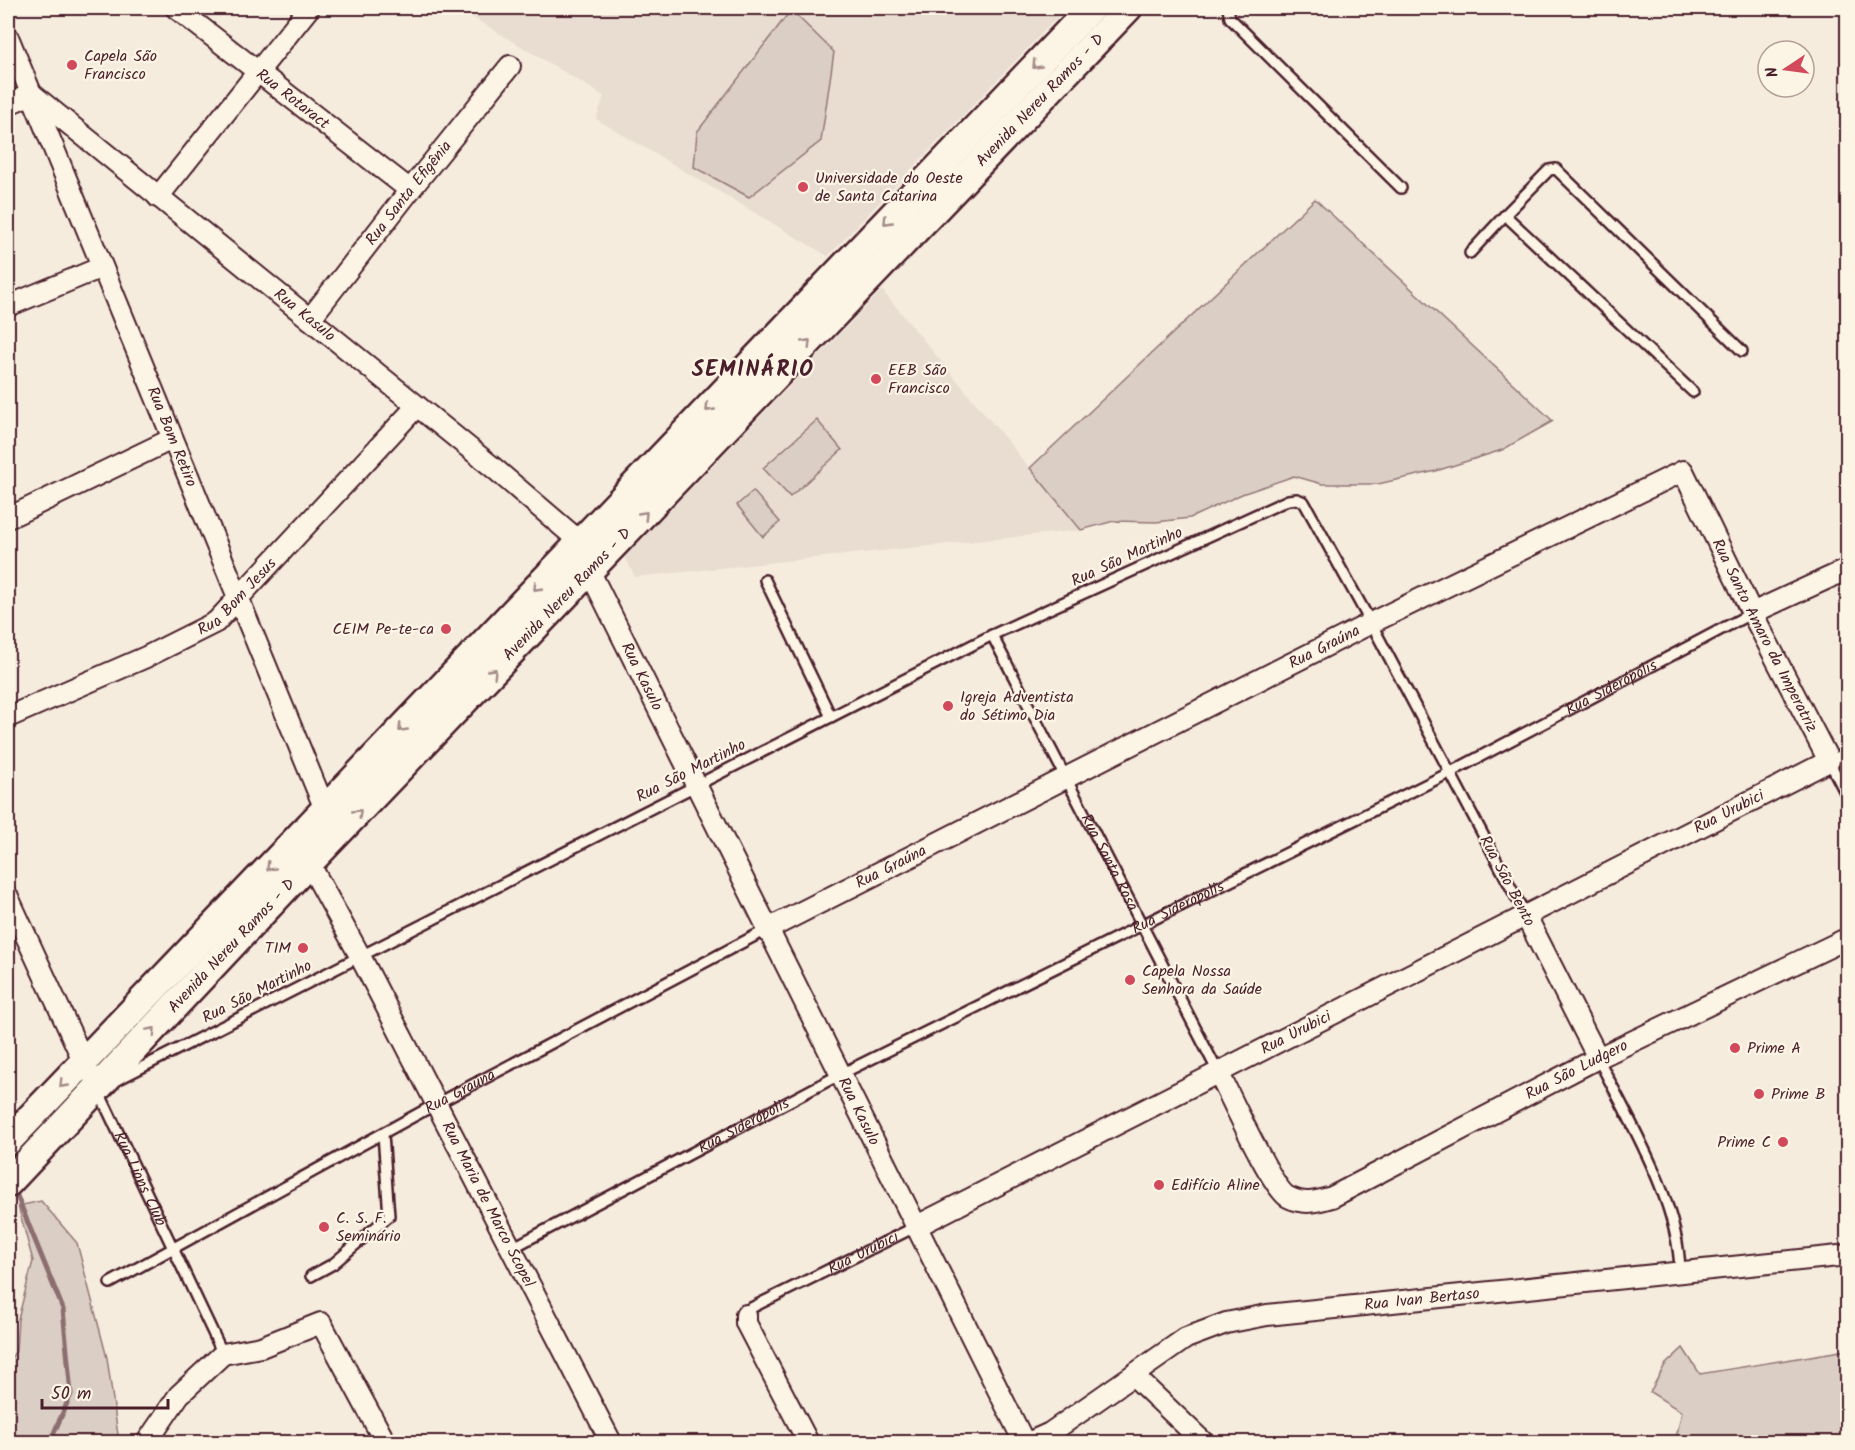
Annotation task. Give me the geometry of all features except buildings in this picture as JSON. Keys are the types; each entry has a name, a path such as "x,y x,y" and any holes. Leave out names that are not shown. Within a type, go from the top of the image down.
{"street":[{"name":"Rua Rotaract","path":"176,8 410,190"},
{"path":"158,197 309,8"},
{"name":"Avenida Nereu Ramos - D","path":"8,1183 98,1090 309,863 589,572 969,155 1068,32 1091,8"},
{"name":"Avenida Nereu Ramos - D","path":"8,1141 578,545 969,155 1087,50 1128,8"},
{"path":"1068,32 1087,50"},
{"name":"Rua Bom Retiro","path":"8,37 336,835"},
{"name":"Rua Santa Efigênia","path":"310,319 510,66"},
{"path":"8,104 32,94"},
{"name":"Rua Kasulo","path":"32,94 417,406 562,527 578,545 589,572 766,930 1024,1443"},
{"path":"8,306 102,267"},
{"name":"Rua Bom Jesus","path":"8,717 146,657 216,622 417,406"},
{"path":"8,518 172,439"},
{"name":"Rua Santo Amaro da Imperatriz","path":"1683,471 1752,613 1829,761"},
{"name":"Rua Graúna","path":"766,930 1371,623 1683,471"},
{"name":"Rua Siderópolis","path":"1752,613 1848,569"},
{"name":"Rua Urubici","path":"915,1227 1829,761"},
{"name":"Rua Maria de Marco Scopel","path":"297,839 512,1248 611,1443"},
{"name":"Rua Lions Club","path":"8,897 98,1090"},
{"name":"Rua São Bento","path":"1526,916 1598,1058"},
{"name":"Rua São Ludgero","path":"1306,1204 1332,1197 1598,1058 1848,938"},
{"name":"Rua Santa Rosa","path":"1218,1072 1272,1177 1285,1196 1306,1204"},
{"name":"Rua Ivan Bertaso","path":"1030,1443 1050,1433 1186,1338 1226,1323 1267,1315 1848,1255"},
{"path":"746,1315 746,1323 807,1443"},
{"path":"147,1443 179,1395 223,1354 261,1347 321,1323 385,1443"},
{"path":"1134,1376 1203,1443"}],"lane":[{"path":"1228,8 1230,18 1401,188"},
{"path":"1470,253 1549,170 1556,169 1743,351"},
{"path":"1505,215 1693,392"},
{"name":"Rua São Martinho","path":"98,1090 992,635 1288,500 1297,499 1304,502"},
{"name":"Rua São Bento","path":"1304,502 1371,623 1526,916"},
{"path":"765,580 831,717"},
{"name":"Rua Siderópolis","path":"512,1248 839,1075 1449,773 1752,613"},
{"name":"Rua Santa Rosa","path":"992,635 1218,1072"},
{"name":"Rua Urubici","path":"1829,761 1848,752"},
{"name":"Rua Santo Amaro da Imperatriz","path":"1829,761 1848,798"},
{"name":"Rua Graúna","path":"110,1283 174,1250 436,1104 766,930"},
{"name":"Rua São Bento","path":"1598,1058 1661,1185 1680,1259 1680,1272"},
{"name":"Rua Lions Club","path":"98,1090 223,1354"},
{"path":"311,1276 333,1264 389,1216 383,1134"},
{"name":"Rua Urubici","path":"746,1315 749,1309 915,1227"}],"shaded area":[{"name":"Universidade do Oeste de Santa Catarina","path":"457,8 1066,8 828,256 596,119 604,96"},
{"path":"791,10 834,52 821,141 749,197 694,167 697,132"},
{"path":"1315,199 1553,421 1502,450 1436,471 1378,484 1322,484 1294,476 1242,494 1190,518 1156,522 1114,521 1081,530 1030,468"},
{"name":"EEB São Francisco","path":"882,290 1081,530 635,577 625,557"},
{"path":"817,420 842,450 790,497 763,468"},
{"path":"753,491 780,522 763,537 737,505"},
{"path":"41,1201 77,1243 107,1358 119,1442 8,1442 8,1362 16,1351 18,1319 33,1261 18,1206"},
{"path":"1683,1348 1700,1374 1847,1350 1847,1442 1675,1442 1682,1412 1650,1392 1665,1365"}],"waterway":[{"path":"17,1196 63,1309 71,1394 50,1442"}],"place":[{"name":"Capela São Francisco","path":"72,65"},
{"name":"Universidade do Oeste de Santa Catarina","path":"803,187"},
{"name":"EEB São Francisco","path":"876,379"},
{"name":"CEIM Pe-te-ca","path":"446,629"},
{"name":"Igreja Adventista do Sétimo Dia","path":"948,706"},
{"name":"TIM","path":"303,948"},
{"name":"Capela Nossa Senhora da Saúde","path":"1130,980"},
{"name":"Prime A","path":"1735,1048"},
{"name":"Prime B","path":"1759,1094"},
{"name":"Prime C","path":"1783,1142"},
{"name":"Edifício Aline","path":"1159,1185"},
{"name":"C. S. F. Seminário","path":"324,1227"}],"district":[{"name":"SEMINÁRIO","path":"753,370"}]}
